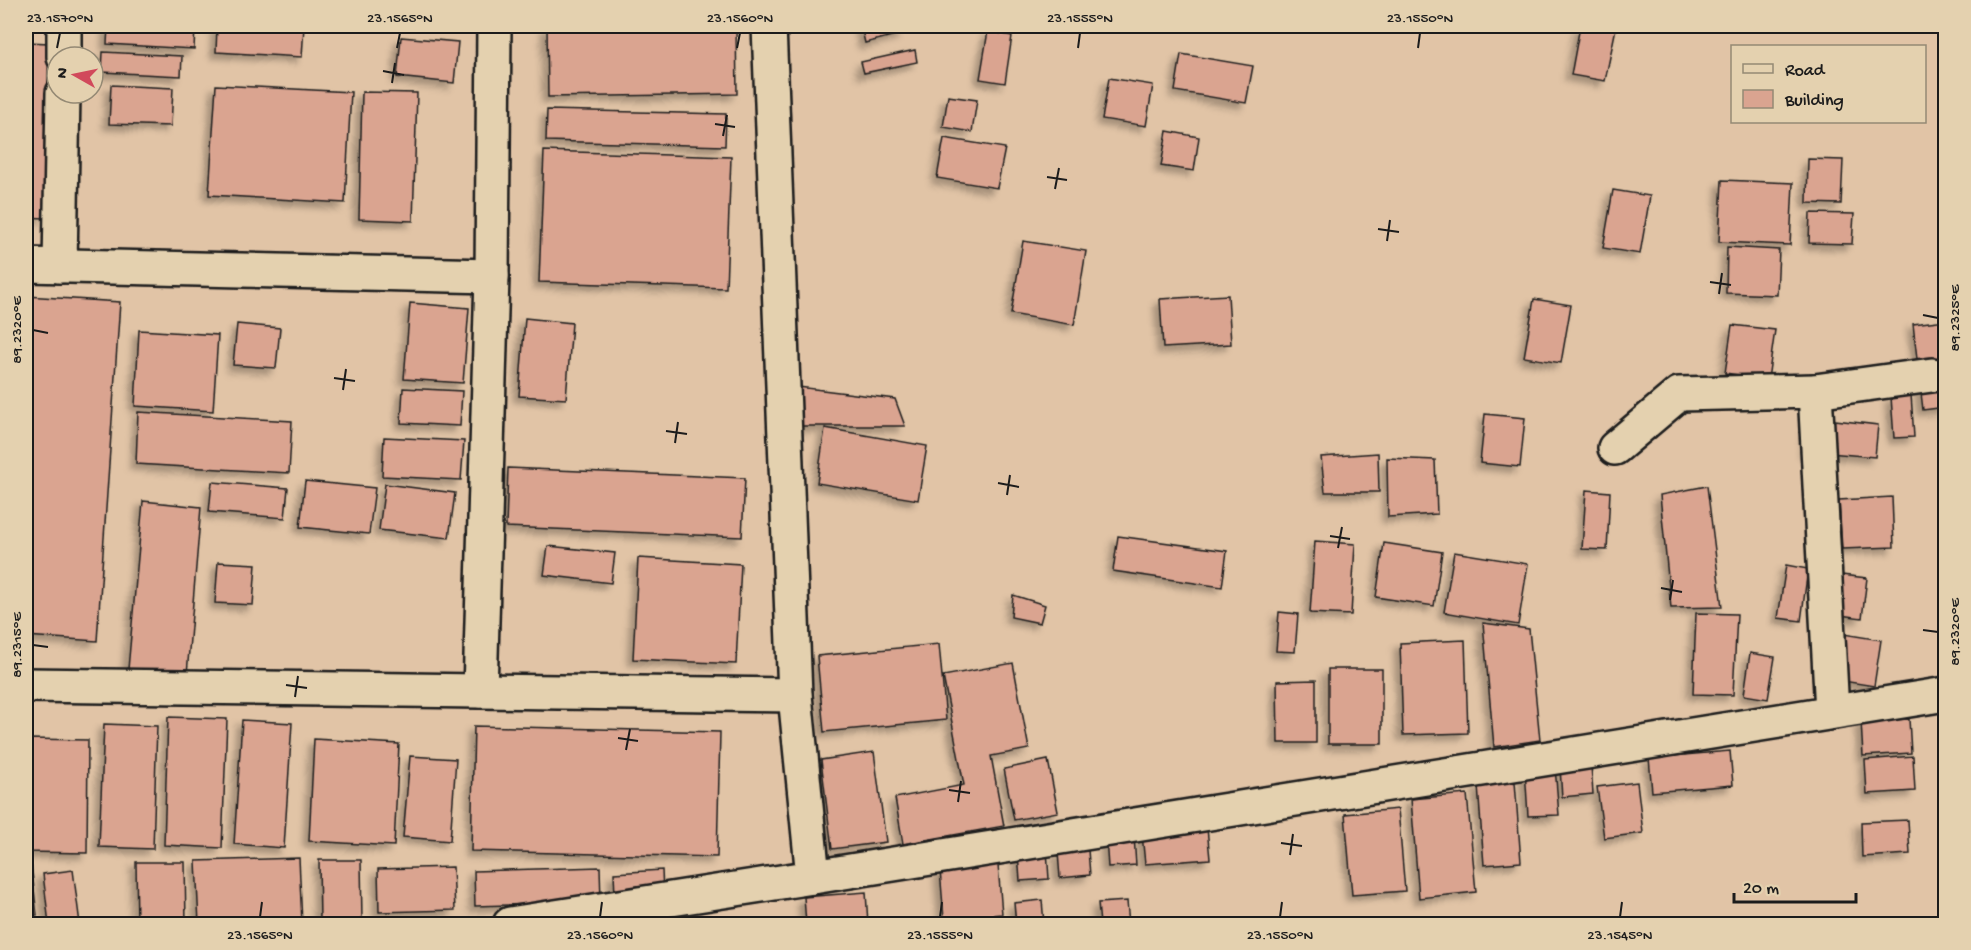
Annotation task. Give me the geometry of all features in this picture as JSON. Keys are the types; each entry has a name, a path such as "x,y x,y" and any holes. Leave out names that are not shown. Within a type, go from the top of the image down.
{"street":[{"path":"64,26 64,45"},
{"path":"480,691 492,276 494,26"},
{"path":"769,26 795,695 813,877"},
{"path":"60,266 63,105"},
{"path":"26,265 492,276"},
{"path":"1615,448 1679,394 1815,391 1932,375"},
{"path":"1815,391 1832,712"},
{"path":"26,685 795,695"},
{"path":"510,924 1946,694"}],"building":[{"path":"108,26 195,26 194,49 107,44"},
{"path":"217,26 304,26 302,57 216,52"},
{"path":"547,26 736,26 737,94 548,97"},
{"path":"861,26 901,26 903,33 865,43"},
{"path":"1580,26 1616,28 1605,81 1571,75"},
{"path":"988,31 1012,36 1005,83 980,79"},
{"path":"401,37 458,42 454,83 397,77"},
{"path":"26,42 49,43 45,45 45,105 47,105 44,218 26,217"},
{"path":"915,50 917,62 864,73 861,62"},
{"path":"105,52 182,56 181,76 105,72"},
{"path":"1181,54 1253,66 1246,103 1175,91"},
{"path":"1109,78 1153,85 1146,126 1102,119"},
{"path":"111,85 173,88 171,126 109,124"},
{"path":"216,85 351,92 345,203 209,195"},
{"path":"362,92 417,93 413,221 359,219"},
{"path":"948,96 977,100 972,132 943,127"},
{"path":"547,110 726,114 725,146 546,141"},
{"path":"1167,131 1199,137 1194,171 1161,166"},
{"path":"944,138 1005,148 997,188 937,178"},
{"path":"544,151 731,157 726,288 539,282"},
{"path":"1808,159 1843,160 1841,204 1807,203"},
{"path":"1722,180 1793,183 1790,245 1719,242"},
{"path":"1613,190 1650,196 1640,254 1603,248"},
{"path":"1810,213 1854,214 1852,244 1809,243"},
{"path":"1023,241 1086,251 1074,325 1011,314"},
{"path":"1727,247 1779,250 1777,295 1726,293"},
{"path":"1228,295 1231,344 1163,348 1160,299"},
{"path":"26,296 120,302 97,641 26,636"},
{"path":"1534,299 1571,305 1561,363 1524,357"},
{"path":"410,303 469,308 463,383 404,379"},
{"path":"525,318 572,323 566,399 519,396"},
{"path":"1946,320 1946,407 1923,410 1913,324"},
{"path":"237,324 280,328 276,368 233,365"},
{"path":"1732,325 1775,330 1768,379 1725,373"},
{"path":"139,330 218,335 213,411 135,406"},
{"path":"798,387 895,399 905,426 792,426"},
{"path":"403,388 462,391 460,426 401,423"},
{"path":"1911,395 1914,437 1894,438 1891,397"},
{"path":"138,412 292,421 289,473 136,464"},
{"path":"1485,414 1525,418 1520,467 1480,463"},
{"path":"1809,417 1878,425 1875,457 1806,451"},
{"path":"825,428 927,446 918,500 817,483"},
{"path":"384,437 464,441 461,480 382,476"},
{"path":"1378,453 1379,492 1325,492 1321,457"},
{"path":"1387,458 1435,460 1437,514 1388,517"},
{"path":"508,468 745,478 742,537 506,527"},
{"path":"305,481 375,488 369,534 300,527"},
{"path":"212,482 288,488 285,518 209,512"},
{"path":"385,484 455,493 449,538 379,530"},
{"path":"1707,486 1722,607 1671,608 1660,495"},
{"path":"1586,490 1610,492 1607,550 1582,549"},
{"path":"1892,497 1894,547 1842,549 1839,500"},
{"path":"143,501 201,507 187,674 128,669"},
{"path":"1118,536 1227,551 1222,587 1113,571"},
{"path":"1315,541 1355,544 1351,615 1310,613"},
{"path":"1384,543 1442,552 1434,606 1376,597"},
{"path":"548,546 615,553 611,583 544,575"},
{"path":"1454,552 1528,564 1518,625 1444,612"},
{"path":"638,558 741,564 736,664 633,659"},
{"path":"218,562 256,564 253,605 215,603"},
{"path":"1786,565 1808,569 1801,621 1778,618"},
{"path":"1824,573 1867,578 1862,618 1818,612"},
{"path":"1013,595 1045,605 1040,623 1011,617"},
{"path":"1279,612 1298,614 1295,652 1276,651"},
{"path":"1696,613 1737,614 1733,695 1693,694"},
{"path":"1483,623 1529,629 1540,740 1494,747"},
{"path":"1831,632 1881,640 1874,686 1824,678"},
{"path":"1465,640 1468,733 1403,735 1400,643"},
{"path":"939,644 946,720 824,732 817,656"},
{"path":"1750,653 1775,657 1768,699 1744,695"},
{"path":"1013,663 1029,749 991,756 1004,826 903,844 895,798 964,785 943,676"},
{"path":"1328,669 1382,669 1382,744 1328,744"},
{"path":"1316,680 1316,743 1278,743 1277,681"},
{"path":"168,717 227,719 222,848 164,845"},
{"path":"1909,719 1911,753 1863,756 1861,721"},
{"path":"242,720 292,723 284,848 234,844"},
{"path":"104,724 157,726 153,849 99,847"},
{"path":"474,726 720,732 717,857 471,851"},
{"path":"26,739 88,740 87,853 26,852"},
{"path":"314,739 399,744 394,846 309,841"},
{"path":"1730,751 1733,785 1652,792 1649,758"},
{"path":"874,752 886,842 832,849 821,760"},
{"path":"410,756 456,759 450,841 403,837"},
{"path":"1913,756 1915,791 1867,794 1865,760"},
{"path":"1048,760 1058,812 1014,820 1004,769"},
{"path":"1591,765 1593,794 1562,797 1560,768"},
{"path":"1555,767 1559,815 1528,816 1525,769"},
{"path":"1515,782 1521,862 1484,865 1478,786"},
{"path":"1637,782 1643,833 1604,838 1597,787"},
{"path":"1467,794 1476,892 1419,898 1411,799"},
{"path":"1398,809 1405,891 1352,895 1345,814"},
{"path":"1908,820 1910,854 1862,857 1861,822"},
{"path":"1207,828 1210,859 1145,864 1142,834"},
{"path":"1134,836 1136,865 1108,867 1106,838"},
{"path":"1047,850 1049,879 1020,881 1018,853"},
{"path":"1088,850 1090,875 1060,878 1058,852"},
{"path":"299,858 302,924 199,924 196,861"},
{"path":"319,860 361,860 362,922 320,922"},
{"path":"136,862 185,862 186,924 137,924"},
{"path":"31,863 37,915 26,916 26,864"},
{"path":"998,865 1002,914 944,919 940,870"},
{"path":"453,867 455,910 379,912 378,869"},
{"path":"600,867 601,902 475,906 474,871"},
{"path":"73,870 80,924 49,924 43,874"},
{"path":"662,870 663,893 615,896 614,873"},
{"path":"866,892 868,924 806,924 804,897"},
{"path":"1042,900 1044,924 1016,924 1014,903"},
{"path":"1127,901 1129,924 1100,924 1098,903"}]}
